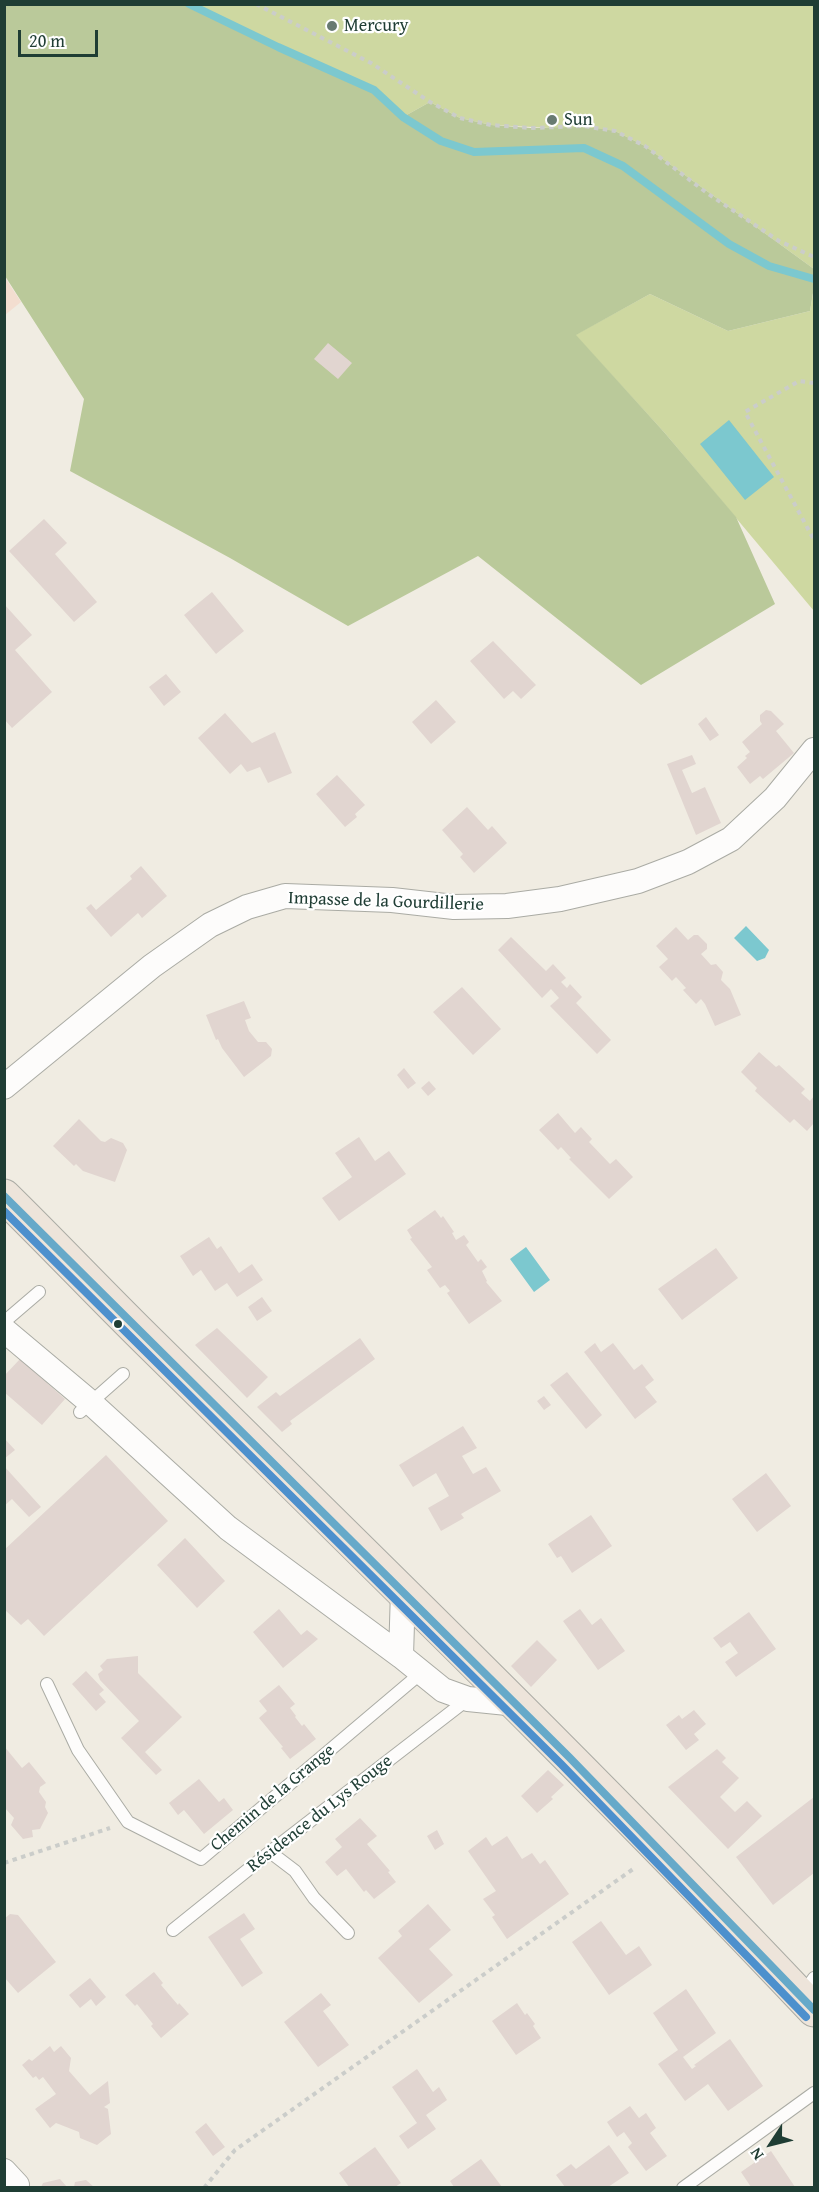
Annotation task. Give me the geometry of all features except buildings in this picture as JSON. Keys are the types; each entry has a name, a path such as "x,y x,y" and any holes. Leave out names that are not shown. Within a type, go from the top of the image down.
{"main road":[{"path":"4,1196 810,1995"}],"street":[{"name":"Impasse de la Gourdillerie","path":"4,1087 152,966 210,926 247,907 285,896 392,900 453,907 507,906 560,899 638,881 688,862 730,838 776,798 814,750"},
{"path":"4,1330 85,1407 228,1528 401,1656 443,1690 468,1699 517,1704"},
{"path":"401,1656 403,1591"}],"lane":[{"path":"4,1322 39,1292"},
{"path":"85,1407 123,1374"},
{"name":"Chemin de la Grange","path":"47,1684 78,1750 128,1822 201,1859 422,1673"},
{"name":"Résidence du Lys Rouge","path":"173,1930 468,1699"},
{"path":"270,1852 295,1871 314,1898 348,1933"},
{"path":"683,2187 814,2093"}],"path":[{"path":"256,4 371,63 430,102 460,118 491,125 531,128 583,126 615,130 645,146 707,193 779,241 814,257"},
{"path":"814,383 799,381 745,412 814,540"},
{"path":"4,1863 128,1822"},
{"path":"204,2187 235,2150 661,1849"}],"shaded area":[{"path":"4,276 21,302 5,315 4,315"}],"green space":[{"path":"5,5 189,5 374,90 403,117 430,102 460,118 491,125 531,128 587,127 615,131 645,146 814,269 810,311 728,331 650,294 576,335 664,432 736,517 775,604 641,685 478,556 348,626 230,558 70,471 84,399 5,276"},
{"path":"189,5 814,5 814,269 645,146 615,131 491,125 460,118 430,102 403,117 374,90"},
{"path":"814,287 814,611 664,432 575,335 650,294 728,331 810,311"}],"water":[{"path":"729,420 774,477 745,500 700,444"},
{"path":"746,926 769,950 765,958 757,961 734,938"},
{"path":"526,1247 550,1280 534,1292 510,1259"}],"waterway":[{"path":"189,4 374,90 403,117 441,141 474,152 584,148 623,166 729,244 769,266 814,279"}],"transit line":[{"path":"4,1196 569,1757 814,2010"},
{"path":"4,1211 561,1764 806,2017"}],"place":[{"name":"Mercury","path":"332,26"},
{"name":"Sun","path":"552,120"}]}
